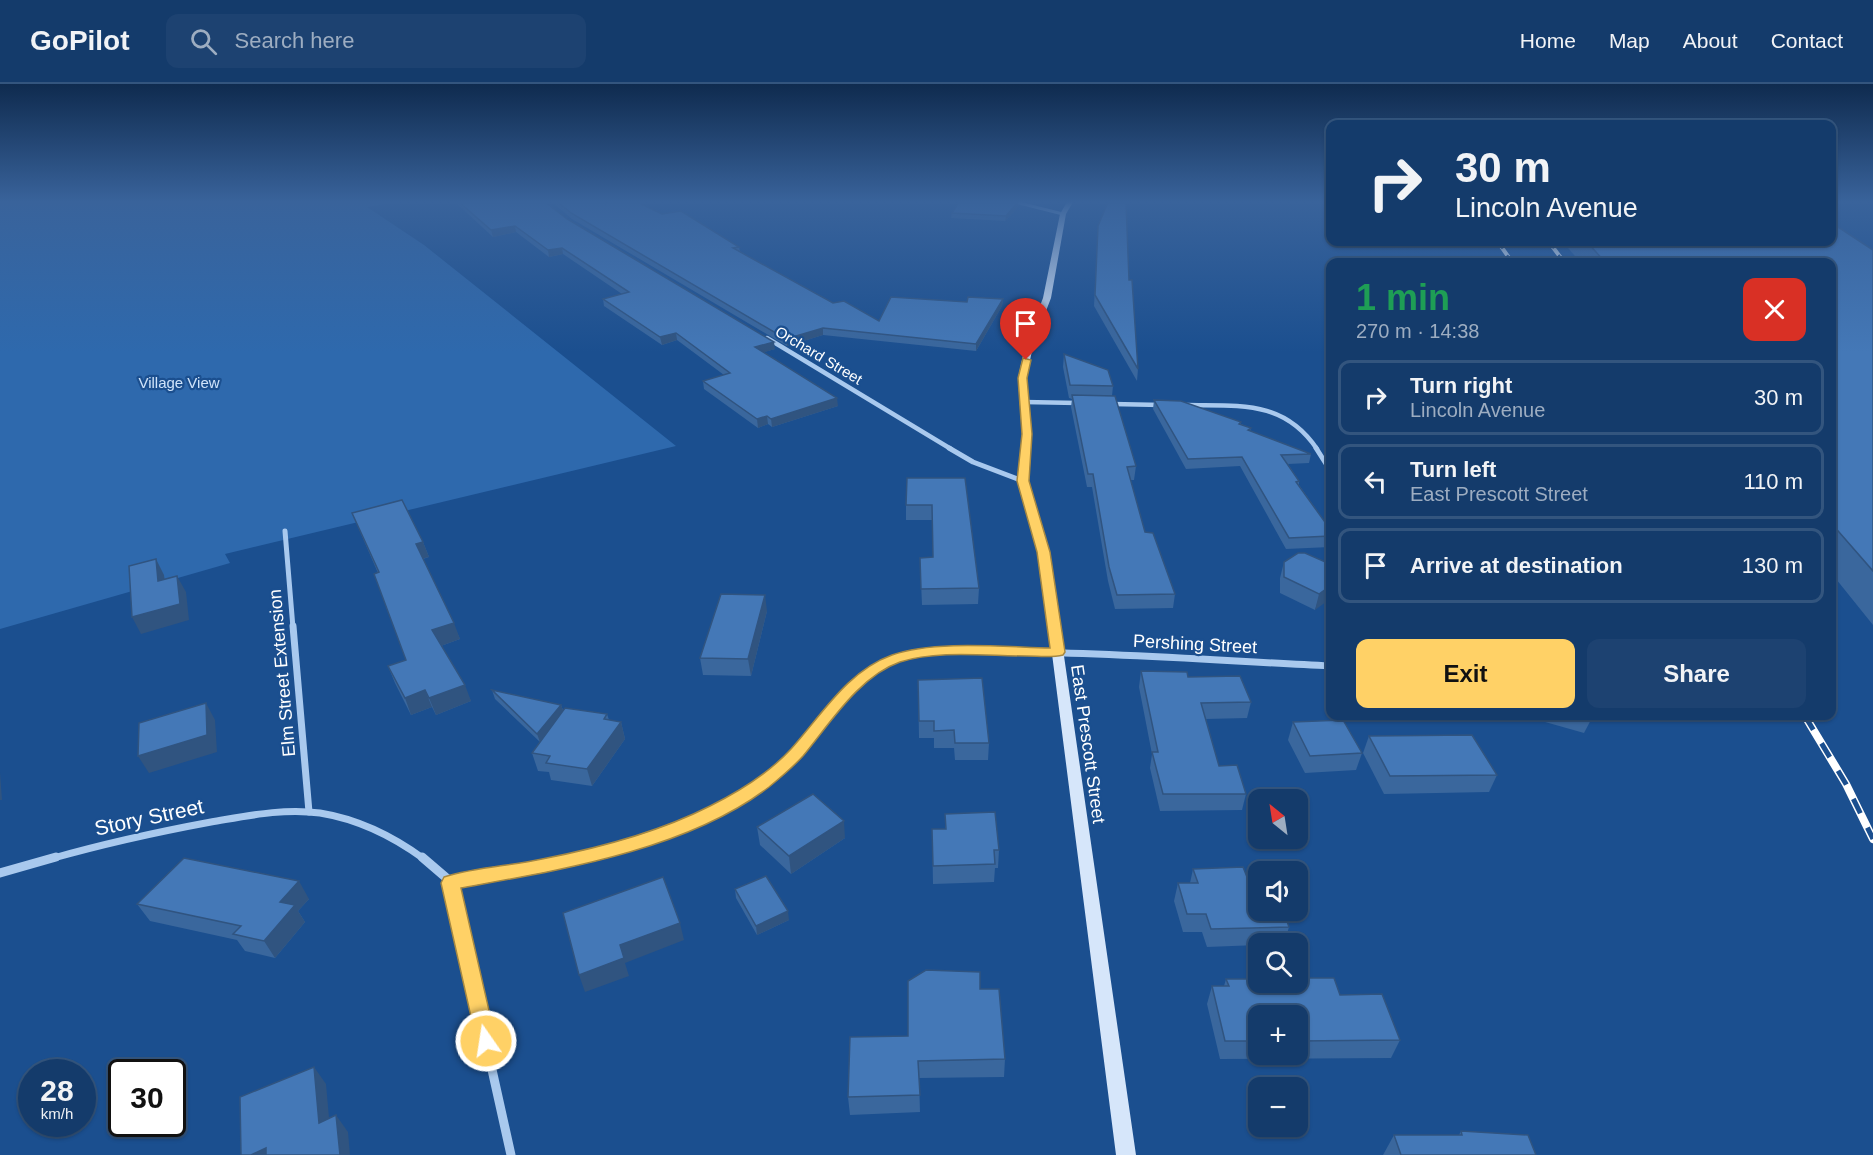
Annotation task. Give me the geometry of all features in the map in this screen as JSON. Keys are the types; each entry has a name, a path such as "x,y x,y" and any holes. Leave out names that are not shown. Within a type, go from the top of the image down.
{"main road":[{"name":"East Prescott Street","path":"1056,252 1047,298 1030,342 1023,378 1027,434 1023,481 1044,552 1126,1155"}],"street":[{"name":"Orchard Street","path":"765,337 973,462 1023,481"},
{"path":"1024,402 1083,403"},
{"path":"1107,404 1166,405"},
{"path":"1178,405 1239,408 1275,414 1289,419 1302,430 1326,464"},
{"name":"Elm Street Extension","path":"285,531 309,812"},
{"name":"Pershing Street","path":"450,883 543,866 648,841 715,811 762,783 795,755 840,699 874,669 897,658 938,652 1058,652 1326,666"},
{"name":"Story Street","path":"0,873 53,857 154,833 251,815 309,812 346,820 384,836 422,857 450,883"},
{"path":"450,883 511,1155"}],"green space":[{"name":"Village View","path":"0,252 433,252 676,446 225,554 230,563 0,629"}],"building":[{"path":"568,252 623,252 774,342 755,347 837,398 771,419 767,416 757,419 703,381 730,373 676,333 660,337 603,299 629,292"},
{"path":"638,252 740,252 833,303 844,301 879,321 891,297 967,302 968,297 1003,299 976,344 823,328 786,339"},
{"path":"1097,252 1128,252 1138,369 1095,295"},
{"path":"1596,252 1873,252 1873,571 1836,529 1836,258 1601,258"},
{"path":"1064,354 1108,370 1113,386 1070,385"},
{"path":"1072,395 1115,396 1136,466 1127,467 1145,532 1153,533 1175,594 1117,595 1109,567 1093,474 1088,474"},
{"path":"1154,400 1181,401 1241,422 1239,424 1251,428 1248,430 1311,454 1281,455 1299,481 1296,482 1326,523 1326,536 1289,538 1242,457 1188,459"},
{"path":"907,478 965,478 979,588 921,589 920,558 933,557 932,505 906,505"},
{"path":"402,500 423,542 416,544 454,623 432,630 465,685 429,698 425,690 405,698 388,666 406,660 374,574 379,572 352,513"},
{"path":"1298,553 1305,553 1326,562 1326,589 1319,594 1284,577 1284,562"},
{"path":"156,559 158,581 177,576 180,604 132,617 129,566"},
{"path":"721,594 765,595 748,659 700,658"},
{"path":"1141,671 1187,672 1188,677 1240,676 1251,702 1201,703 1219,766 1237,765 1246,794 1163,794 1152,752 1158,752"},
{"path":"982,678 989,743 955,743 954,730 934,731 934,721 919,721 918,680"},
{"path":"492,690 561,705 537,734"},
{"path":"206,703 207,735 138,756 139,723"},
{"path":"565,708 607,714 604,719 621,722 587,769 546,763 550,756 532,753"},
{"path":"1343,720 1362,753 1310,756 1293,722"},
{"path":"1472,735 1497,775 1390,776 1369,736"},
{"path":"813,794 844,821 789,856 757,827"},
{"path":"995,812 999,850 994,850 995,864 933,866 932,829 946,829 945,814"},
{"path":"184,858 299,881 280,902 295,905 264,941 233,934 241,926 137,904"},
{"path":"1243,867 1248,877 1248,921 1287,921 1289,927 1211,929 1206,914 1187,914 1178,883 1198,883 1193,869"},
{"path":"766,876 788,911 756,926 735,889"},
{"path":"663,877 680,923 620,945 624,958 579,975 563,913"},
{"path":"926,970 980,972 980,989 999,989 1005,1059 918,1061 920,1095 848,1097 850,1037 908,1036 908,981"},
{"path":"1308,978 1334,978 1340,995 1382,994 1400,1040 1308,1041 1308,1005 1248,1005 1248,1041 1225,1041 1212,986 1229,986 1226,979 1248,979 1248,993 1308,993"},
{"path":"314,1067 319,1123 336,1115 340,1155 266,1155 266,1148 251,1155 241,1155 240,1097"},
{"path":"1461,1131 1528,1135 1536,1155 1401,1155 1394,1135 1462,1135"}],"railway":[{"path":"1505,252 1509,258"},
{"path":"1556,252 1561,258"},
{"path":"1807,720 1846,784 1873,839"}],"route":[{"path":"486,1041 450,883 543,866 648,841 715,811 762,783 795,755 840,699 874,669 897,658 938,652 1058,652 1044,552 1023,481 1027,434 1023,378 1026,360"}]}
